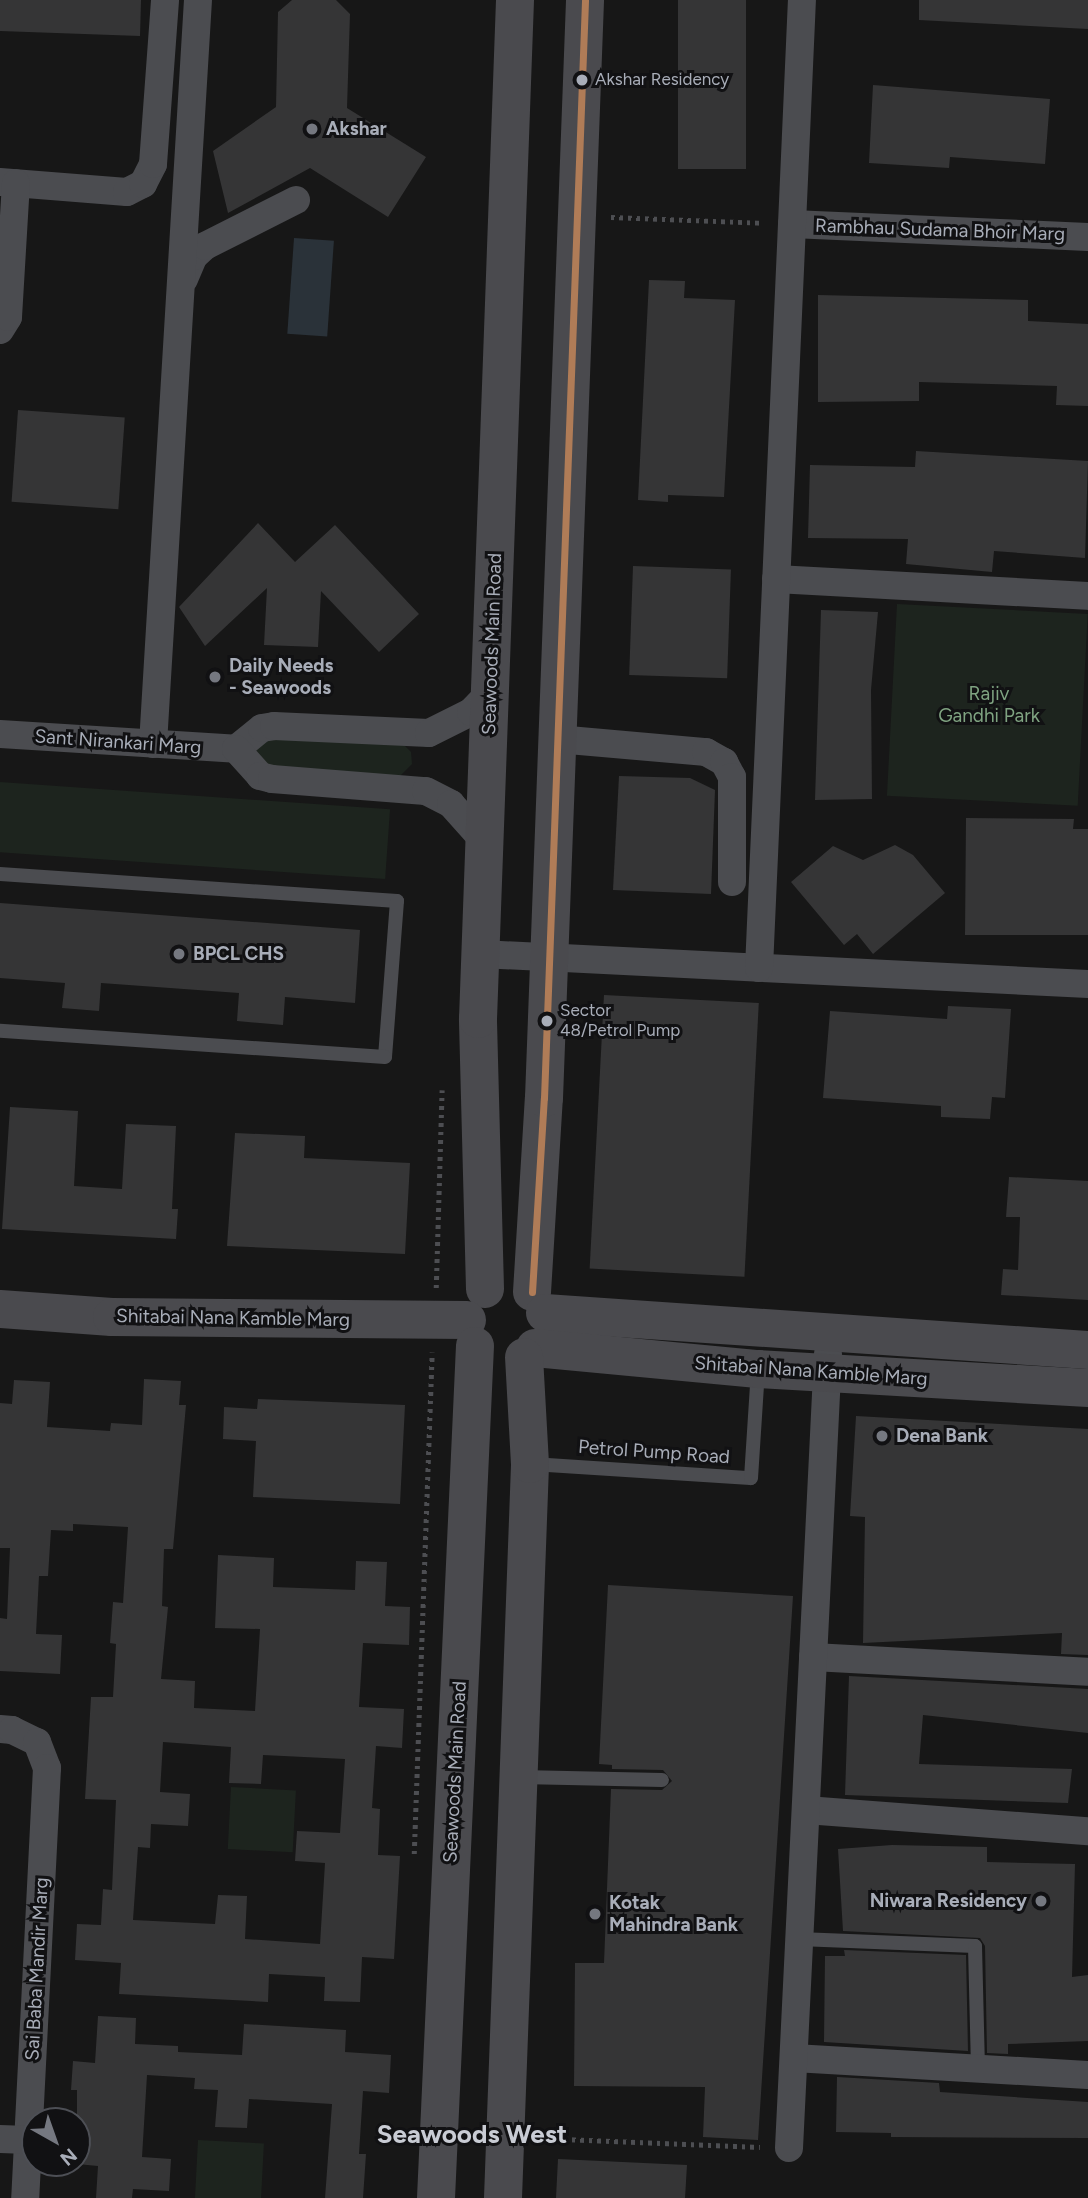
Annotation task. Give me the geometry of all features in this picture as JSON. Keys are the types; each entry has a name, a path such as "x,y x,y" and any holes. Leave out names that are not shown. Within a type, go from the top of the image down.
{"main road":[{"name":"Seawoods Main Road","path":"436,2198 465,1319 481,954 515,0"},
{"path":"503,2198 585,0"},
{"name":"Shitabai Nana Kamble Marg","path":"0,1309 112,1317 465,1319 509,1282 534,1327 758,1369 1088,1388"},
{"path":"465,1319 497,1360 534,1327 829,1331 1088,1350"}],"street":[{"path":"0,330 8,317 8,182 127,192 143,184 153,164 165,0"},
{"path":"153,744 198,0"},
{"path":"759,968 803,0"},
{"path":"180,288 194,256 205,246 296,200"},
{"name":"Rambhau Sudama Bhoir Marg","path":"792,224 1088,237"},
{"path":"776,579 1088,596"},
{"path":"485,842 451,804 426,791 272,779 260,776 236,749 262,728 274,726 429,733 471,712 490,692"},
{"name":"Sant Nirankari Marg","path":"0,734 236,749"},
{"path":"557,739 706,752 724,762 732,777 732,882"},
{"path":"481,954 1088,984"},
{"path":"789,2148 829,1331"},
{"path":"813,1657 1088,1672"},
{"name":"Sai Baba Mandir Marg","path":"0,1729 37,1742 47,1768 30,2107"},
{"path":"806,1810 1088,1830"},
{"path":"794,2058 1088,2076"},
{"path":"0,2139 21,2140"},
{"name":"Sai Baba Mandir Marg","path":"25,2198 26,2177"}],"lane":[{"path":"0,874 397,901 385,1057 0,1031"},
{"name":"Petrol Pump Road","path":"530,1464 751,1478 758,1369"},
{"path":"519,1777 662,1780"},
{"path":"799,1939 975,1946 978,2069"}],"path":[{"path":"577,215 792,224"},
{"path":"414,1856 465,1319 442,1077"},
{"path":"505,2136 789,2148"}],"green space":[{"name":"Rajiv Gandhi Park","path":"897,604 1088,614 1078,806 887,796"},
{"path":"263,736 403,744 411,752 412,764 400,776 260,766 255,745"},
{"path":"0,782 390,809 385,879 0,852"},
{"path":"231,1787 296,1790 293,1852 228,1849"},
{"path":"198,2140 264,2143 261,2198 195,2198"}],"shaded area":[{"path":"294,238 334,241 327,337 287,334"}],"building":[{"path":"0,0 141,0 140,36 0,31"},
{"name":"Akshar","path":"292,0 336,0 350,14 347,108 426,157 388,217 310,168 228,213 213,151 276,107 278,12"},
{"path":"678,0 746,0 746,169 678,169"},
{"path":"919,0 1088,0 1088,29 919,20"},
{"path":"873,85 1050,99 1045,164 950,157 949,168 869,163"},
{"path":"649,280 685,281 684,298 735,300 724,497 668,495 668,502 638,500"},
{"path":"818,295 1028,300 1028,321 1088,324 1088,406 1056,405 1057,386 919,382 919,401 818,402"},
{"path":"18,410 125,417 118,509 12,502"},
{"path":"916,451 1088,461 1085,558 994,551 992,572 906,564 908,539 808,538 810,465 915,467"},
{"path":"258,523 295,562 335,525 419,614 379,652 321,591 318,647 264,645 267,588 205,646 179,607"},
{"path":"633,566 731,569 727,678 629,675"},
{"path":"821,610 878,612 871,690 872,799 815,800"},
{"path":"619,776 690,778 715,790 711,894 613,890"},
{"path":"966,818 1074,819 1073,829 1088,829 1088,935 965,935"},
{"path":"895,845 913,855 945,893 873,954 857,934 844,945 791,882 833,846 863,860"},
{"name":"BPCL CHS","path":"0,903 360,930 355,1003 285,997 283,1025 237,1021 239,993 101,983 99,1011 62,1008 65,983 0,978"},
{"path":"604,995 759,1003 744,1277 590,1269"},
{"path":"948,1006 1011,1009 1005,1098 992,1097 990,1119 941,1117 941,1106 823,1098 830,1011 947,1019"},
{"path":"10,1107 78,1111 74,1186 122,1189 126,1124 176,1126 172,1209 178,1209 176,1239 2,1229"},
{"path":"235,1133 305,1136 304,1158 410,1163 405,1254 227,1246"},
{"path":"1009,1177 1088,1181 1088,1300 1001,1295 1003,1269 1018,1270 1020,1217 1006,1217"},
{"path":"144,1379 181,1381 179,1405 186,1405 173,1549 164,1549 162,1606 168,1607 161,1679 195,1681 194,1708 255,1711 260,1629 215,1628 218,1555 274,1558 273,1587 355,1590 356,1561 387,1562 385,1606 410,1607 409,1645 363,1643 359,1707 404,1709 402,1748 376,1746 372,1808 380,1809 378,1855 400,1856 394,1959 362,1957 360,2002 324,2001 325,1977 269,1974 268,2002 119,1994 121,1963 75,1960 77,1924 101,1925 103,1889 112,1890 116,1800 85,1799 91,1697 113,1697 116,1644 110,1643 113,1602 123,1603 128,1527 73,1524 73,1531 51,1530 48,1576 39,1576 36,1634 62,1635 60,1674 0,1671 0,1618 7,1619 10,1548 0,1548 0,1403 12,1404 14,1380 50,1382 47,1427 110,1431 111,1423 142,1425","holes":["163,1742 231,1747 229,1783 261,1784 263,1755 345,1759 340,1833 297,1831 295,1861 325,1863 320,1944 245,1939 247,1896 218,1895 215,1924 133,1920 138,1847 150,1848 151,1824 188,1826 190,1794 160,1792"]},
{"path":"258,1399 405,1405 400,1504 253,1497 256,1441 223,1439 224,1407 257,1409"},
{"path":"856,1416 1088,1429 1088,1655 1061,1654 1062,1633 863,1643 865,1517 850,1516"},
{"path":"608,1585 793,1596 758,2140 703,2137 705,2087 574,2086 575,1963 604,1963 611,1789 662,1790 672,1781 663,1770 612,1769 612,1765 599,1764"},
{"path":"849,1676 1088,1689 1088,1733 923,1715 919,1764 1072,1769 1068,1803 845,1795"},
{"path":"892,1845 987,1847 987,1862 1075,1864 1072,1977 1088,1975 1088,2041 1008,2044 1008,2054 987,2053 985,1946 980,1938 843,1931 838,1849"},
{"path":"844,1950 966,1955 968,2051 824,2042 825,1956 845,1956"},
{"path":"98,2016 136,2018 135,2044 178,2046 178,2052 242,2055 244,2024 346,2030 345,2052 391,2055 389,2093 363,2091 359,2154 366,2154 363,2198 325,2198 332,2104 249,2099 247,2128 215,2127 218,2090 194,2089 195,2078 147,2075 142,2157 171,2159 169,2191 133,2189 132,2198 96,2198 98,2166 91,2165 91,2107 77,2107 77,2090 71,2090 73,2061 95,2063"},
{"path":"837,2077 939,2083 940,2092 1088,2102 1088,2138 891,2137 891,2133 836,2132"},
{"path":"558,2159 687,2165 685,2198 556,2198"}],"transit line":[{"path":"532,1292 544,1098 585,0"}],"place":[{"name":"Akshar Residency","path":"582,80"},
{"name":"Akshar","path":"312,129"},
{"name":"Daily Needs - Seawoods","path":"215,677"},
{"name":"BPCL CHS","path":"179,954"},
{"name":"Sector 48/Petrol Pump","path":"547,1021"},
{"name":"Dena Bank","path":"882,1436"},
{"name":"Niwara Residency","path":"1041,1901"},
{"name":"Kotak Mahindra Bank","path":"595,1914"}],"district":[{"name":"Seawoods West","path":"472,2135"}]}
